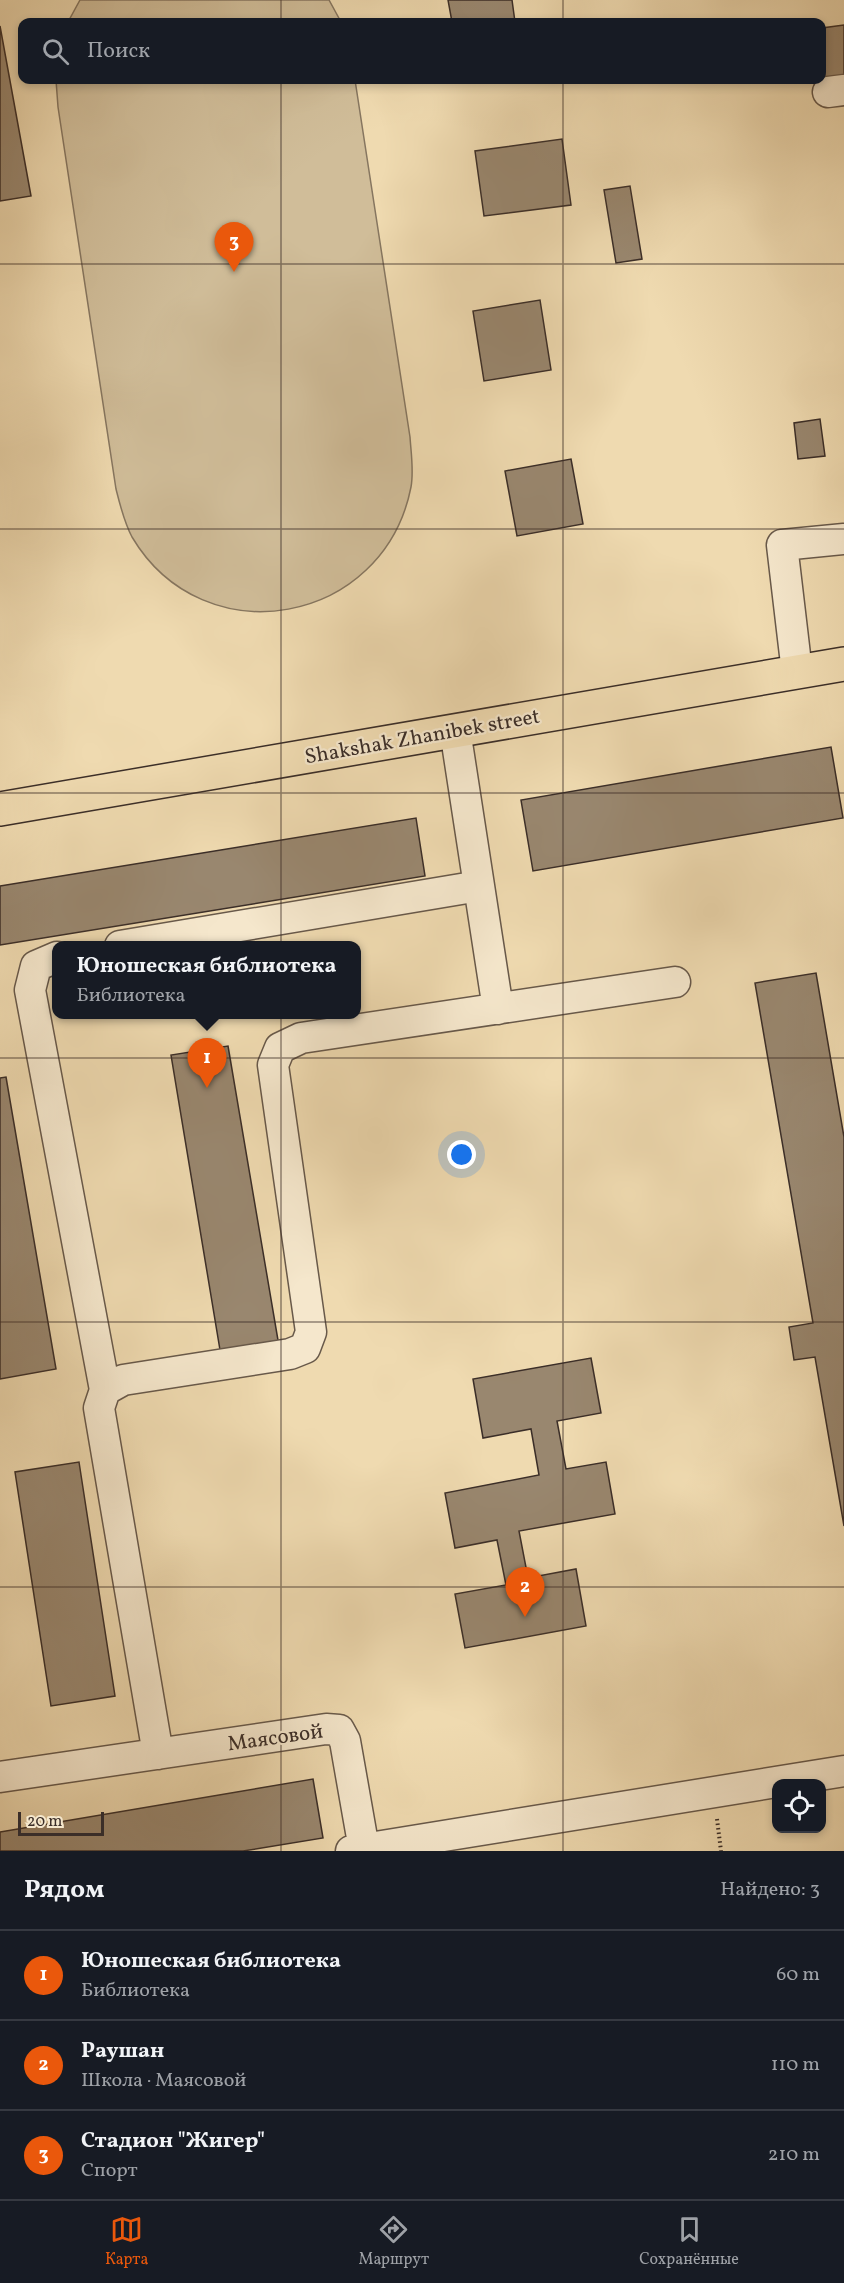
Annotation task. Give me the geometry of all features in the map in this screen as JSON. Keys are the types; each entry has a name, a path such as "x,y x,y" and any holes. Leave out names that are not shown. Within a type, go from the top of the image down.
{"main road":[{"name":"Shakshak Zhanibek street","path":"0,809 844,664"}],"street":[{"path":"797,672 782,545 844,539"},
{"path":"455,730 498,1009"},
{"path":"144,941 480,886"},
{"path":"52,959 36,966 30,990 105,1390 99,1408 158,1754"},
{"path":"105,1390 123,1380 290,1354 305,1347 311,1332 273,1065 280,1048 301,1038 675,982"},
{"name":"Маясовой","path":"0,1777 326,1729 339,1730 345,1741 357,1850 844,1771"}],"shaded area":[{"path":"80,0 329,0 339,18 70,18"},
{"path":"56,84 356,84 410,437 412,475 411,487 394,534 366,570 330,595 288,609 245,611 202,600 164,575 132,537 124,519 116,489"}],"building":[{"path":"448,0 512,0 514,18 451,18"},
{"path":"844,25 844,75 826,78 826,27"},
{"path":"0,26 31,196 0,201"},
{"path":"562,139 571,205 484,216 475,151"},
{"path":"630,186 642,259 616,263 604,190"},
{"path":"540,300 551,370 484,381 473,311"},
{"path":"820,419 825,456 798,459 794,423"},
{"path":"571,459 583,524 517,536 505,471"},
{"path":"831,747 843,818 533,871 521,800"},
{"path":"416,818 425,876 0,945 0,886"},
{"path":"816,973 844,1137 844,1526 815,1357 794,1360 789,1327 813,1323 755,983"},
{"path":"228,1046 280,1352 222,1362 171,1055"},
{"path":"6,1077 56,1369 0,1379 0,1078"},
{"path":"591,1358 601,1413 557,1421 566,1469 606,1462 615,1514 519,1531 528,1578 576,1569 586,1626 465,1648 455,1594 506,1585 497,1540 455,1548 445,1493 539,1475 531,1429 483,1438 473,1379"},
{"path":"79,1462 115,1696 51,1706 15,1472"},
{"path":"313,1779 323,1838 243,1851 0,1851 0,1832"}],"place":[{"name":"Стадион \"Жигер\"","path":"234,272"},
{"name":"Юношеская библиотека","path":"207,1088"},
{"name":"Раушан","path":"525,1617"}]}
